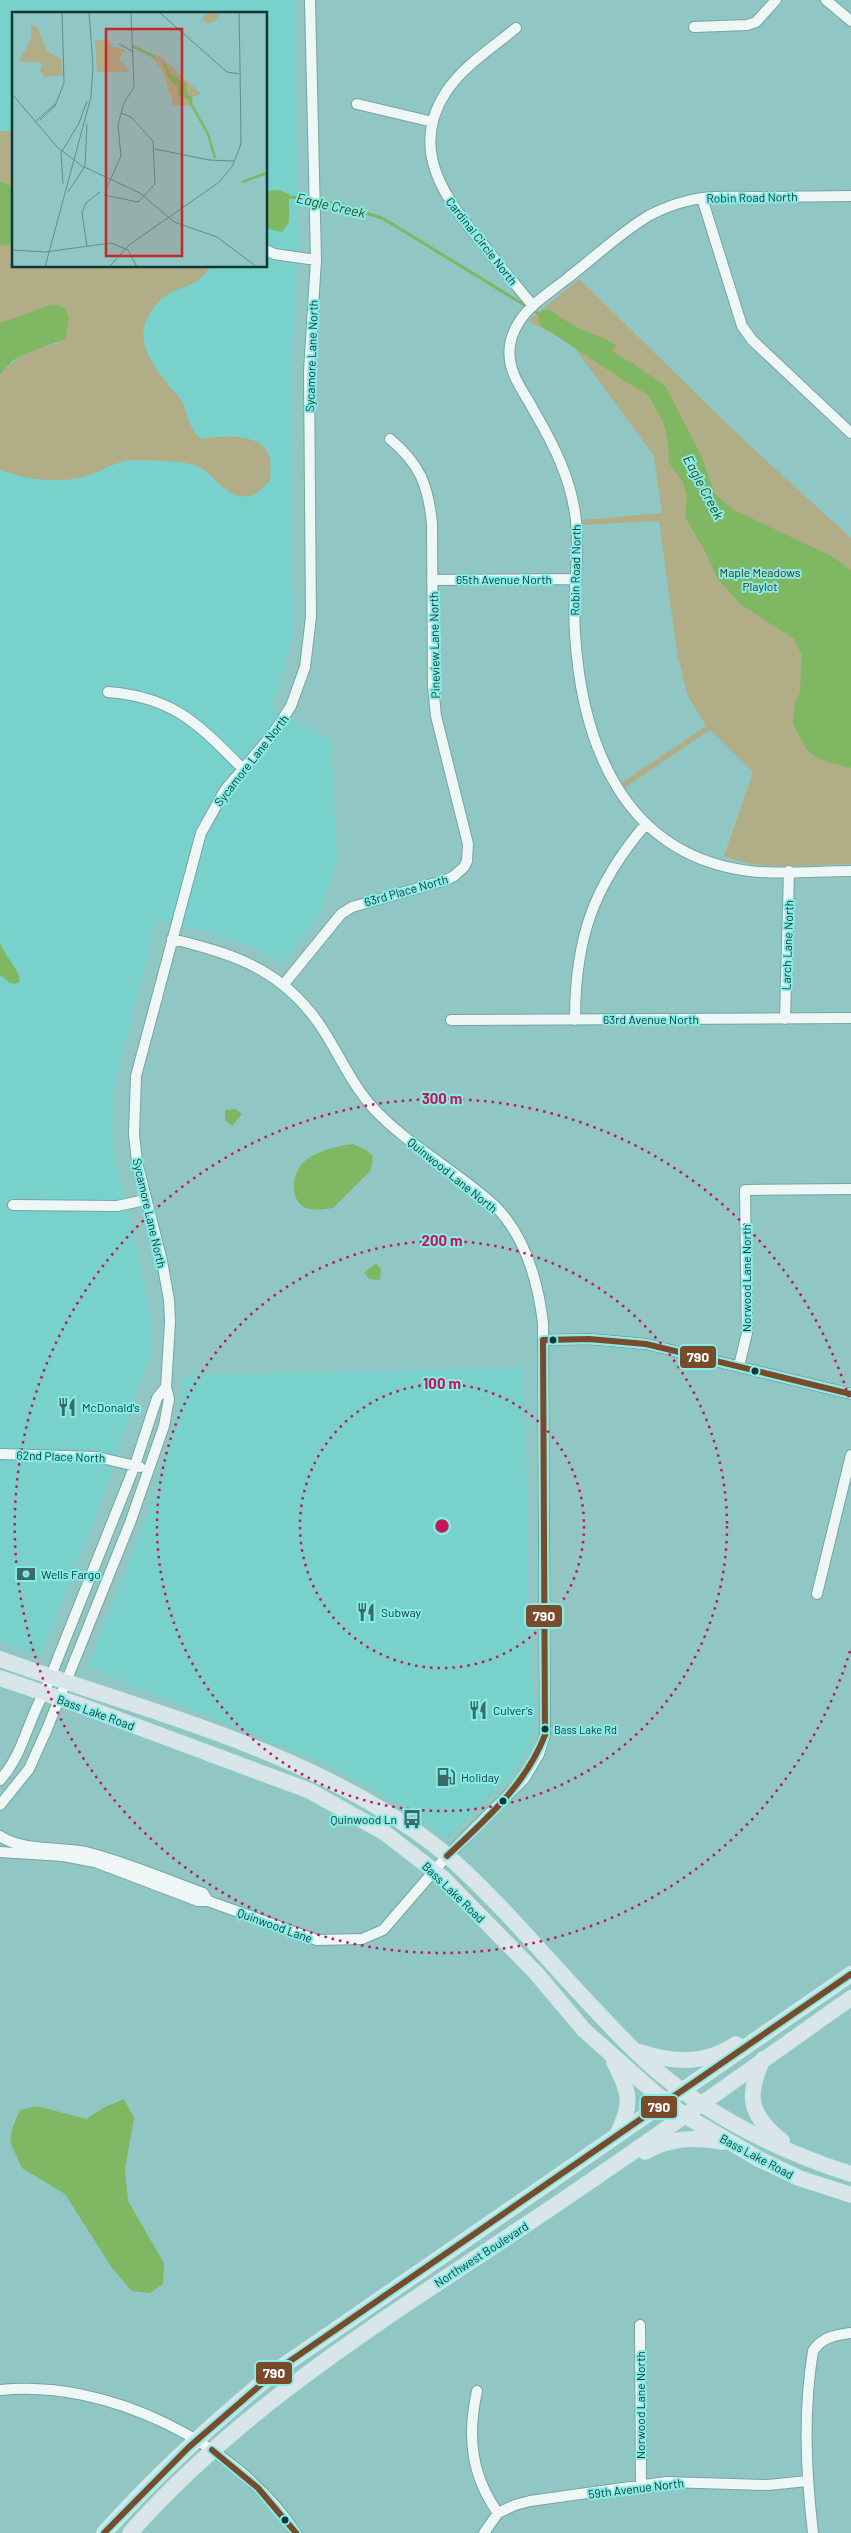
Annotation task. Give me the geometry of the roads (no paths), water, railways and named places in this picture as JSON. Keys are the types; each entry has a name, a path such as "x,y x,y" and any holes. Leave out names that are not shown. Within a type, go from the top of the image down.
{"main road":[{"name":"Bass Lake Road","path":"0,1659 302,1766 356,1794 424,1837 447,1856 488,1895 634,2050 684,2091 747,2130 798,2155 851,2174"},
{"name":"Bass Lake Road","path":"0,1678 310,1791 385,1833 433,1870 480,1915 612,2057 667,2102 684,2115 731,2144 790,2174 851,2196"},
{"name":"Northwest Boulevard","path":"104,2533 134,2500 196,2440 239,2401 302,2352 616,2138 851,1974"},
{"path":"634,2050 672,2060 705,2059 726,2051 802,1999 822,1995"},
{"name":"Northwest Boulevard","path":"130,2533 212,2450 322,2362 551,2208 851,1998"},
{"path":"612,2057 627,2088 629,2098 626,2118 616,2138"},
{"path":"763,2059 753,2084 755,2113 768,2130 798,2155"},
{"path":"551,2208 572,2203 644,2152 664,2142 698,2138 731,2144"}],"street":[{"name":"Sycamore Lane North","path":"51,1695 64,1682 130,1523 149,1470 170,1399 166,1387 170,1322 169,1300 162,1261 137,1162 134,1134 136,1076 201,834 225,790 272,735 291,706 306,667 310,644 309,372 316,260 310,0"},
{"path":"694,26 748,25 756,22 776,0"},
{"path":"826,0 851,22"},
{"name":"Cardinal Circle North","path":"516,28 457,77 445,93 433,122 431,149 434,169 440,186 463,220 533,306"},
{"path":"357,104 433,122"},
{"name":"Robin Road North","path":"851,196 702,198 671,206 652,214 632,227 533,306 520,320 513,333 509,357 516,378 561,462 570,491 576,522 574,630 577,665 589,727 602,764 615,787 631,809 646,824 674,844 706,860 750,871 851,871"},
{"path":"702,198 742,326 752,340 851,433"},
{"path":"268,251 274,254 316,260"},
{"name":"Pineview Lane North","path":"390,438 409,455 424,482 430,503 432,523 433,686 436,716 468,844 467,861"},
{"name":"65th Avenue North","path":"432,580 576,579"},
{"path":"108,692 147,697 176,710 214,739 243,769"},
{"path":"575,1020 576,970 591,912 602,885 619,858 646,824"},
{"name":"63rd Place North","path":"284,984 341,914 352,906 446,880 460,872 467,861"},
{"name":"Larch Lane North","path":"785,1019 789,871"},
{"name":"Quinwood Lane North","path":"172,939 246,962 267,972 284,984 316,1018 356,1086 374,1109 406,1138 489,1202 504,1217 524,1248 533,1271 540,1300 543,1340 545,1735 539,1754 524,1779 433,1870"},
{"name":"63rd Avenue North","path":"451,1020 851,1018"},
{"name":"Norwood Lane North","path":"739,1366 747,1333 745,1190 851,1189"},
{"path":"13,1205 118,1206 146,1200"},
{"path":"543,1340 589,1339 646,1344 851,1394"},
{"name":"Sycamore Lane North","path":"51,1695 50,1677 135,1465 157,1398 166,1387"},
{"name":"62nd Place North","path":"0,1454 97,1456 149,1470"},
{"path":"817,1594 851,1455"},
{"path":"0,1780 15,1761 37,1706 51,1695"},
{"path":"0,1805 29,1769 47,1729 51,1695"},
{"name":"Quinwood Lane","path":"0,1836 10,1842 68,1849 198,1901 208,1901 317,1940 362,1939 383,1930 433,1870"},
{"name":"Quinwood Lane","path":"0,1852 99,1860"},
{"name":"Norwood Lane North","path":"640,2325 641,2485"},
{"path":"813,2533 807,2481 808,2409 812,2361 818,2344 828,2337 851,2332"},
{"path":"0,2390 37,2390 93,2397 156,2418 212,2450 241,2472 268,2499 296,2533"},
{"path":"477,2391 471,2425 472,2454 481,2484 498,2513 484,2533"},
{"name":"59th Avenue North","path":"498,2513 515,2505 530,2501 641,2485 684,2481 744,2485 807,2481"}],"water":[{"path":"0,181 10,185 12,188 12,245 0,245"},
{"path":"279,190 289,194 289,222 282,232 268,228 268,191"},
{"path":"53,304 64,308 69,317 65,339 27,353 12,361 0,375 0,323"},
{"path":"551,317 606,339 616,346 604,361 581,349 567,335 546,323 547,319"},
{"path":"631,362 666,387 701,455 715,494 732,509 833,557 851,570 851,768 820,760 806,749 793,724 795,703 800,693 802,655 794,639 740,604 717,578 705,551 685,517 687,497 683,482 669,463 668,441 663,422 649,397 623,373"},
{"path":"0,942 18,975 20,981 17,983 9,982 0,975"},
{"path":"236,1109 242,1114 232,1126 225,1120 225,1110"},
{"path":"353,1144 366,1150 373,1156 371,1170 333,1208 320,1210 306,1208 297,1199 294,1187 296,1174 302,1164 319,1153"},
{"path":"376,1263 381,1269 380,1280 369,1279 364,1273"},
{"path":"124,2099 134,2118 125,2168 128,2201 164,2263 163,2284 150,2293 132,2291 112,2268 65,2194 22,2168 10,2142 12,2129 20,2110 37,2106 86,2119 105,2107"}],"waterway":[{"name":"Eagle Creek","path":"288,197 308,198 342,205 384,219 549,320"},
{"name":"Eagle Creek","path":"547,319 643,382"}],"place":[{"name":"McDonald's","path":"67,1407"},
{"name":"Wells Fargo","path":"26,1574"},
{"name":"Subway","path":"366,1612"},
{"name":"Culver's","path":"478,1710"},
{"name":"Bass Lake Rd","path":"545,1729"},
{"name":"Holiday","path":"446,1777"},
{"name":"Quinwood Ln","path":"412,1819"}],"park label":[{"name":"Maple Meadows Playlot","path":"760,579"}]}
